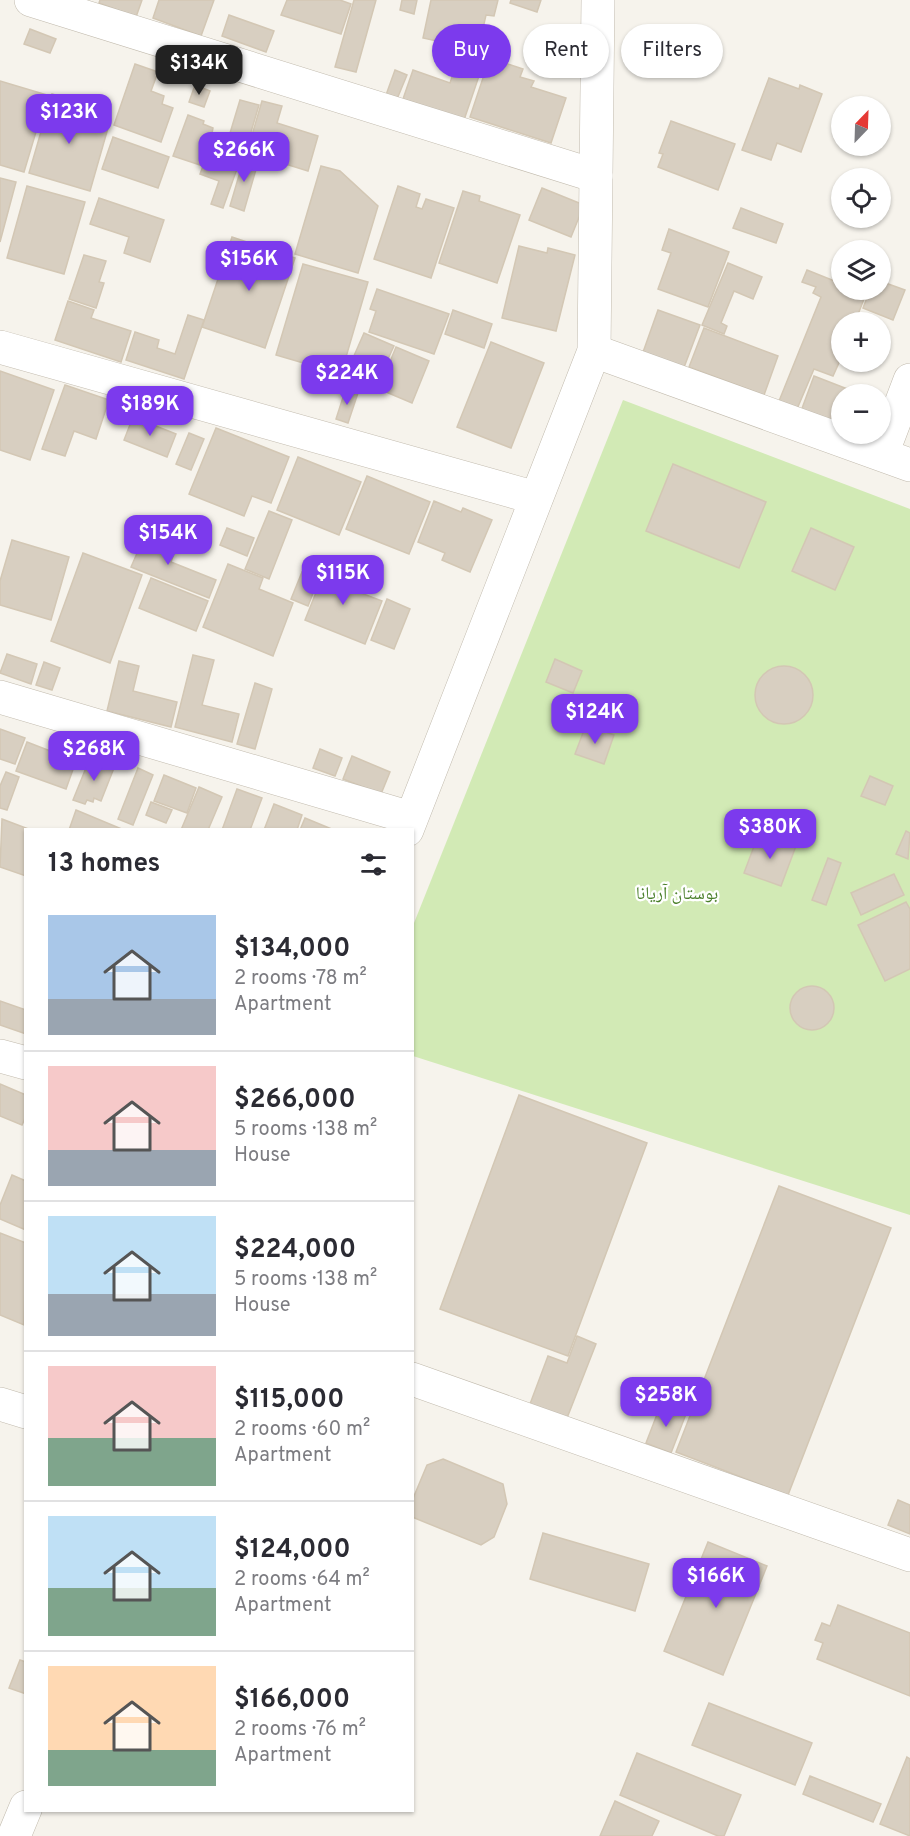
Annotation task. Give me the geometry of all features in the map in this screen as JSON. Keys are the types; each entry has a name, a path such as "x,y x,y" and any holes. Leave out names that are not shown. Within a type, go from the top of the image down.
{"street":[{"path":"31,0 596,176"},
{"path":"0,697 409,824 594,351 598,0"},
{"path":"0,347 536,498"},
{"path":"594,351 896,460 910,380"},
{"path":"0,1056 24,1062"},
{"path":"414,1380 910,1555"},
{"path":"0,1404 24,1411"},
{"path":"14,1836 24,1812"}],"green space":[{"name":"بوستان آریانا","path":"623,400 910,509 910,1215 414,1056 414,923"}],"building":[{"path":"100,0 142,0 136,17 99,3"},
{"path":"159,0 214,0 201,36 153,18"},
{"path":"287,0 340,0 351,4 341,34 281,15"},
{"path":"354,0 376,0 356,72 335,67"},
{"path":"402,0 417,0 414,14 400,10"},
{"path":"431,0 498,0 494,16 486,15 484,24 432,24 432,40 423,38"},
{"path":"511,0 541,0 537,12 510,3"},
{"path":"229,15 274,31 266,52 222,36"},
{"path":"30,29 56,39 50,53 24,44"},
{"path":"135,64 158,72 151,91 164,96 162,104 173,108 161,142 114,125"},
{"path":"511,65 523,69 520,77 534,81 531,87 566,98 551,143 470,117 483,78 511,78"},
{"path":"395,70 407,75 397,99 386,95"},
{"path":"413,70 450,83 452,78 478,78 464,120 403,99"},
{"path":"769,78 799,89 800,85 822,94 801,152 777,143 771,160 742,150"},
{"path":"0,81 47,95 24,172 0,165"},
{"path":"195,85 210,91 204,107 189,102"},
{"path":"52,94 78,101 75,111 110,121 90,191 29,173"},
{"path":"240,100 259,105 246,149 227,143"},
{"path":"262,101 282,106 277,123 318,136 308,171 247,152"},
{"path":"188,115 204,121 203,124 213,128 212,133 226,138 224,145 243,152 223,208 211,204 219,181 200,174 203,166 173,156"},
{"path":"671,121 735,144 718,190 658,167 663,154 659,153"},
{"path":"113,137 169,157 158,188 102,169"},
{"path":"245,155 259,159 244,211 230,206"},
{"path":"321,166 340,171 378,206 358,273 295,254"},
{"path":"0,178 16,182 0,242"},
{"path":"27,186 85,202 64,274 7,258"},
{"path":"398,186 420,194 416,207 422,209 426,199 454,208 431,278 374,259"},
{"path":"542,188 584,205 571,237 529,220"},
{"path":"463,191 480,196 479,201 520,215 497,283 439,263"},
{"path":"99,198 164,220 150,262 124,253 129,237 90,224"},
{"path":"741,208 783,224 776,243 733,228"},
{"path":"669,229 729,252 708,307 658,289 671,253 662,250"},
{"path":"232,237 295,258 265,348 202,327"},
{"path":"519,246 547,253 548,248 575,255 556,331 502,318"},
{"path":"84,255 106,261 99,282 104,283 96,308 69,299"},
{"path":"728,263 762,277 753,299 734,291 721,323 727,326 724,334 702,325"},
{"path":"303,264 368,282 341,374 276,355"},
{"path":"807,270 831,280 831,300 864,300 859,312 831,312 831,372 835,372 833,376 814,369 797,409 779,401 821,297 813,293 816,287 802,282"},
{"path":"891,285 905,290 893,320 891,312 873,312 863,308 866,300 891,300"},
{"path":"377,289 449,314 434,354 369,332 376,311 370,309"},
{"path":"68,301 94,310 91,318 131,331 121,362 55,340"},
{"path":"453,310 492,324 484,348 445,334"},
{"path":"658,310 700,325 683,370 642,355"},
{"path":"188,315 204,320 184,379 126,360 135,332 159,340 157,348 175,354"},
{"path":"704,328 778,356 764,395 689,367"},
{"path":"364,333 394,346 375,387 346,374"},
{"path":"491,342 544,363 511,448 457,427"},
{"path":"396,347 429,361 412,403 379,389"},
{"path":"0,371 54,390 30,460 0,450"},
{"path":"814,376 834,384 831,384 831,422 801,411"},
{"path":"65,385 109,400 96,439 74,431 65,456 42,449"},
{"path":"346,388 358,393 348,423 336,419"},
{"path":"133,417 176,434 167,457 124,440"},
{"path":"216,428 289,457 271,503 252,496 244,516 189,494"},
{"path":"189,433 204,439 191,470 176,464"},
{"path":"298,457 361,482 339,535 277,510"},
{"path":"673,464 766,502 739,568 646,531"},
{"path":"367,476 430,502 409,554 346,529"},
{"path":"434,501 461,512 463,508 492,520 470,572 442,560 445,553 418,542"},
{"path":"269,511 292,520 269,579 245,569"},
{"path":"227,528 254,538 247,556 220,545"},
{"path":"811,528 854,547 835,590 792,571"},
{"path":"137,532 176,548 171,562 216,580 209,598 131,567 138,551 131,548"},
{"path":"12,540 69,557 51,620 0,605 0,581"},
{"path":"83,553 142,575 110,663 51,641"},
{"path":"329,560 348,569 344,578 361,585 358,592 382,601 365,644 305,620"},
{"path":"228,564 263,578 259,589 293,603 273,656 203,627"},
{"path":"302,572 319,578 308,606 291,599"},
{"path":"151,578 208,601 196,631 139,608"},
{"path":"387,599 410,609 394,649 371,640"},
{"path":"7,654 37,664 31,684 0,673"},
{"path":"193,655 214,660 202,705 239,714 232,742 175,727"},
{"path":"555,659 582,671 573,693 546,682"},
{"path":"119,661 139,666 133,691 177,702 171,727 107,711"},
{"path":"44,662 60,668 52,690 36,685"},
{"path":"784,666 795,668 805,674 811,684 813,695 811,706 805,716 795,722 784,724 773,722 763,716 757,706 755,695 757,684 763,674 773,668"},
{"path":"255,683 272,689 255,749 237,744"},
{"path":"586,725 614,735 604,764 575,754"},
{"path":"0,729 25,738 15,764 0,759"},
{"path":"27,742 76,761 66,789 16,771"},
{"path":"320,749 342,758 335,776 313,768"},
{"path":"352,756 390,772 381,794 343,779"},
{"path":"90,758 114,768 101,801 94,798 93,802 87,800 85,804 73,800"},
{"path":"138,768 153,775 133,825 118,819"},
{"path":"6,772 19,777 7,810 0,808 0,786"},
{"path":"164,775 196,788 187,813 154,801"},
{"path":"870,776 893,786 885,805 861,796"},
{"path":"199,787 222,797 209,828 182,828"},
{"path":"237,789 262,798 251,828 223,828"},
{"path":"151,802 172,810 166,823 146,815"},
{"path":"274,804 302,815 298,828 265,828"},
{"path":"76,810 119,828 70,828"},
{"path":"305,818 329,828 301,828"},
{"path":"2,819 26,828 24,875 0,867"},
{"path":"906,831 910,833 908,859 896,854"},
{"path":"759,833 796,846 781,886 744,873"},
{"path":"828,858 841,863 826,905 812,900"},
{"path":"894,874 904,895 861,915 851,893"},
{"path":"906,902 910,909 910,969 885,981 858,925"},
{"path":"812,986 821,987 828,992 833,999 833,1017 828,1024 821,1029 812,1030 803,1029 796,1024 791,1017 790,1008 791,999 796,992 803,987"},
{"path":"0,1001 24,1009 24,1033 0,1025"},
{"path":"0,1084 24,1094 22,1125 0,1116"},
{"path":"519,1095 647,1143 568,1356 440,1309"},
{"path":"12,1175 24,1180 24,1229 0,1219 0,1205"},
{"path":"779,1186 891,1228 788,1495 676,1452"},
{"path":"0,1233 24,1242 24,1325 0,1315"},
{"path":"577,1336 596,1344 567,1418 530,1404 548,1356 567,1363"},
{"path":"661,1404 686,1414 671,1453 646,1443"},
{"path":"443,1459 503,1484 507,1504 494,1537 481,1545 414,1518 414,1496 427,1465"},
{"path":"898,1500 910,1505 910,1534 888,1525"},
{"path":"543,1533 649,1564 635,1611 530,1579"},
{"path":"708,1542 767,1566 723,1675 664,1651"},
{"path":"838,1605 910,1633 910,1696 817,1659 823,1643 815,1640 822,1623 830,1626"},
{"path":"20,1660 24,1661 24,1693 9,1688"},
{"path":"709,1703 812,1743 795,1785 692,1745"},
{"path":"637,1753 741,1795 724,1836 718,1836 620,1795"},
{"path":"907,1757 910,1759 910,1836 880,1824"},
{"path":"810,1776 881,1804 873,1822 803,1794"},
{"path":"615,1801 659,1821 652,1836 600,1836"}]}
